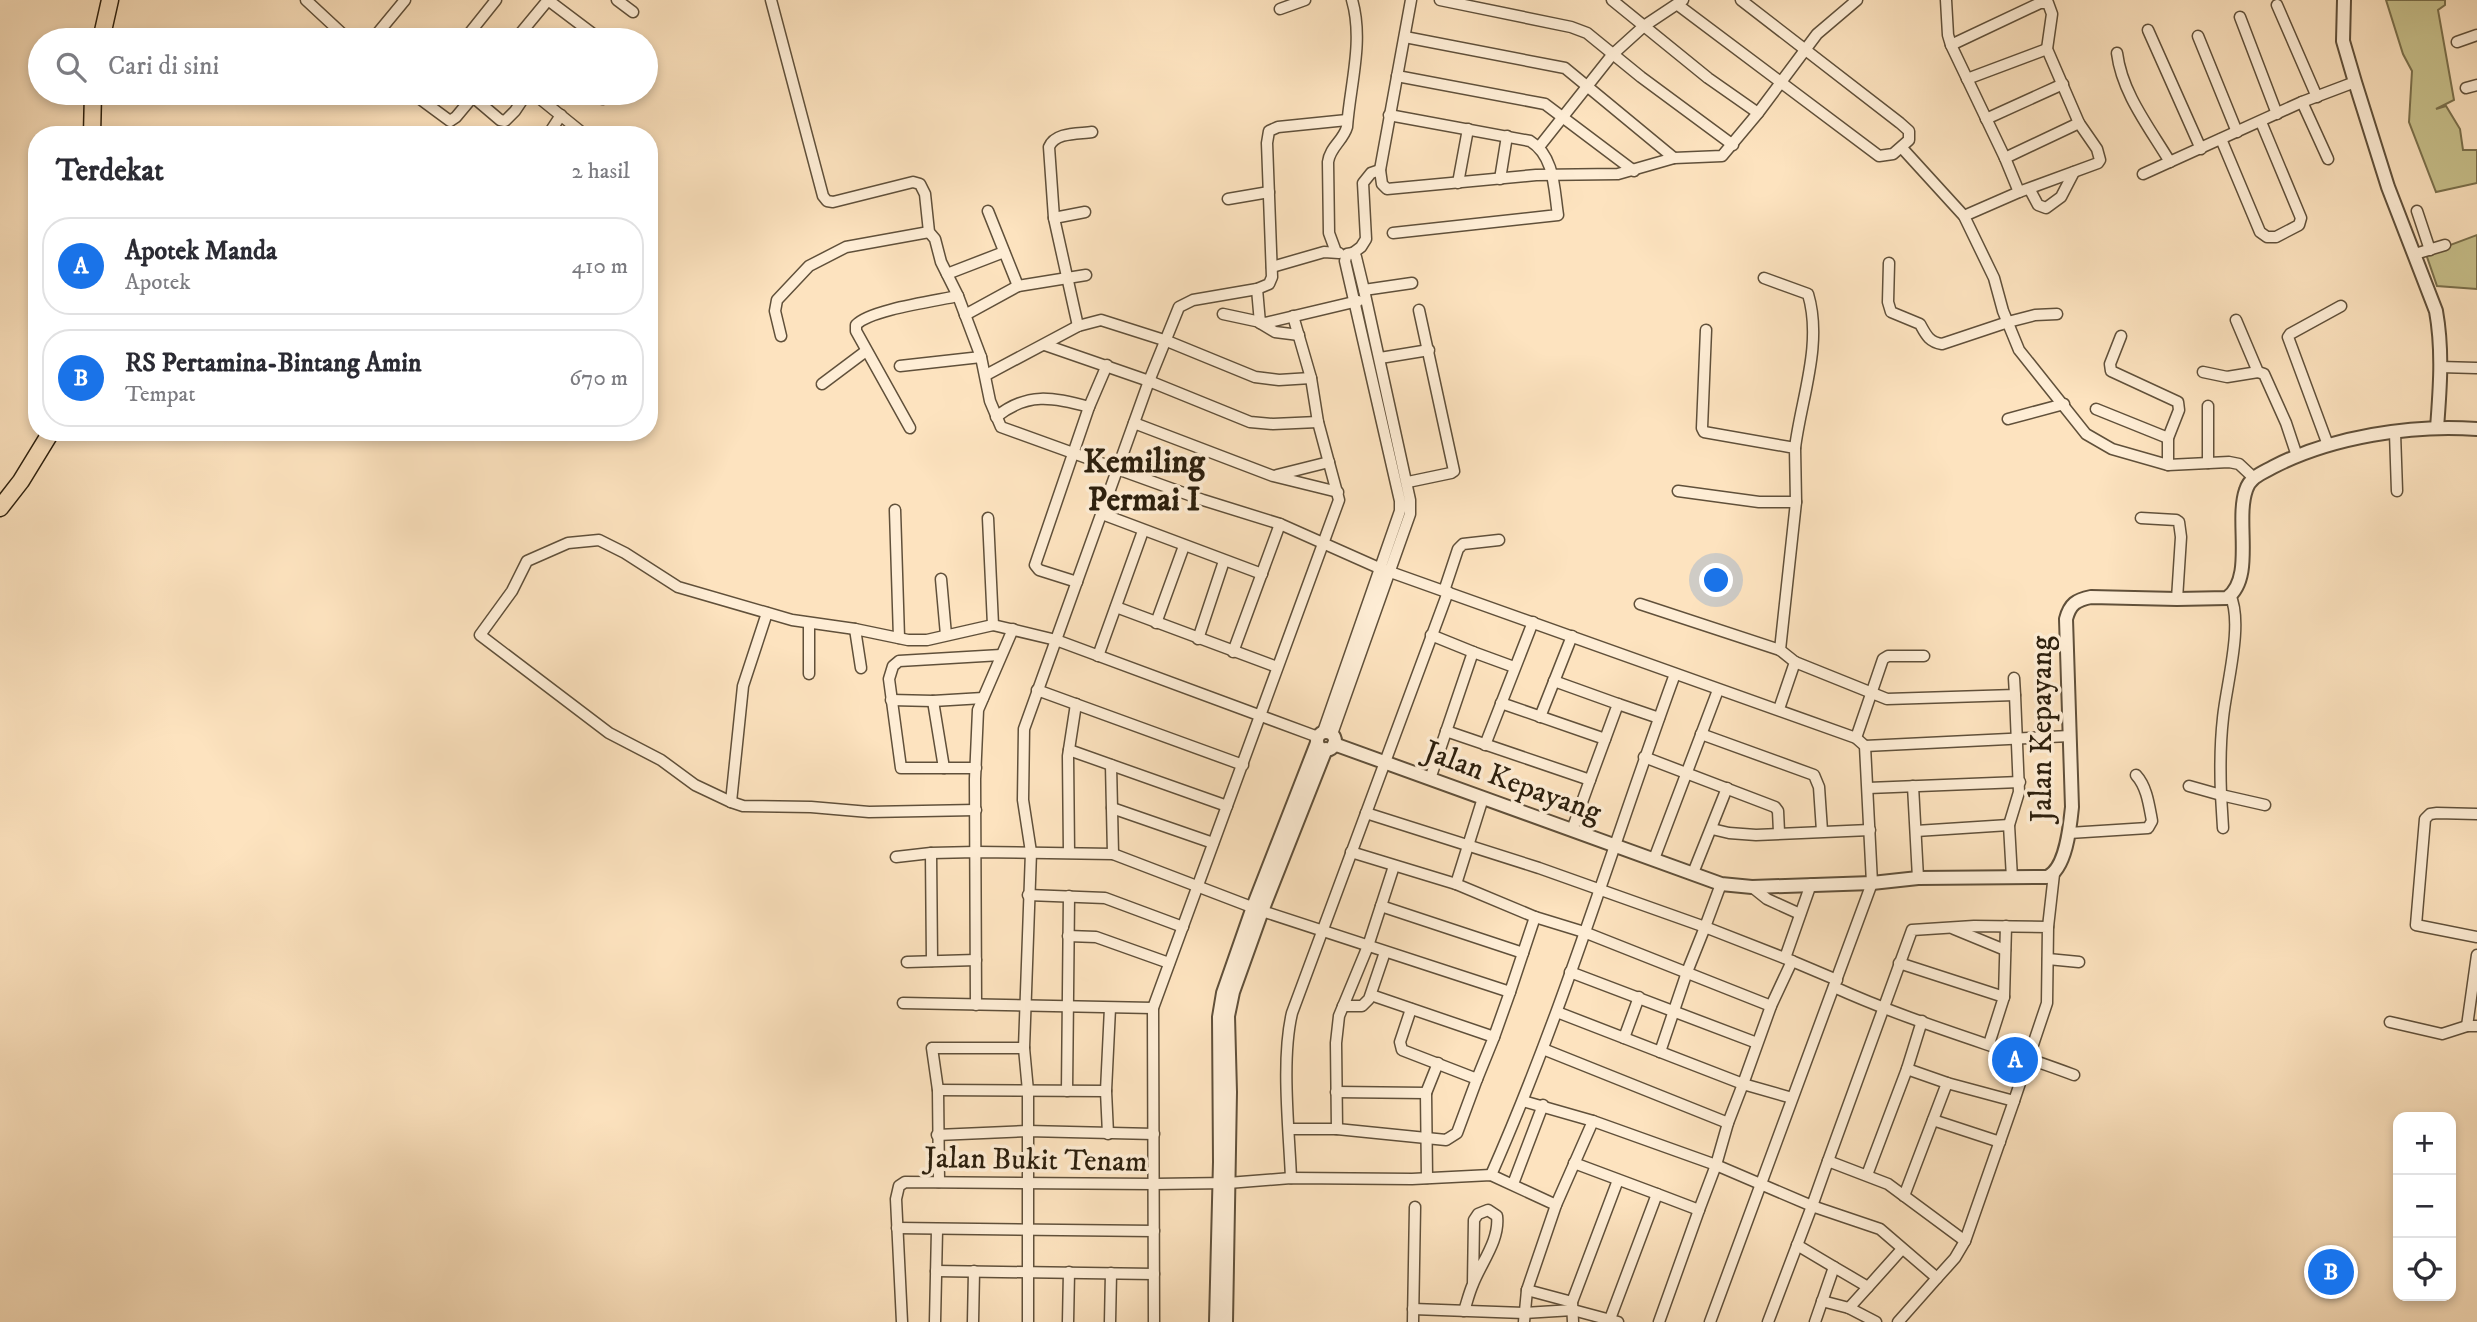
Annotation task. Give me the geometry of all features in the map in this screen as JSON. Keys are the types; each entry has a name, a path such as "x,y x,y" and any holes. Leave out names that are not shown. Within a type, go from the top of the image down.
{"highway":[{"path":"104,28 110,0"},
{"path":"92,126 93,105"},
{"path":"0,508 21,481 45,441"}],"street":[{"path":"306,0 336,28"},
{"path":"382,28 405,0"},
{"path":"474,28 496,0"},
{"path":"525,28 548,0 585,28"},
{"path":"617,0 633,12"},
{"path":"771,0 823,196 827,201 912,182 920,184 925,194 929,232 935,239 941,262 958,296 981,356 990,401 1001,428 1203,500 1280,524 1384,570 1718,690 1779,709 1856,738 1865,746 1872,883 1710,1322"},
{"path":"1280,9 1305,0"},
{"path":"1216,1322 1230,1092 1228,1016 1233,992 1257,909 1325,740 1384,570 1400,511 1345,254 1329,233 1328,162 1331,151 1344,135 1356,50 1357,16 1352,0"},
{"path":"1411,0 1380,170 1382,184 1387,189 1552,175 1606,175 1634,171 1674,158 1716,158 1726,154 1805,49 1827,24 1857,0"},
{"path":"1440,0 1571,27 1587,33 1612,55 1733,145"},
{"path":"1612,0 1708,78 1758,113"},
{"path":"1539,147 1612,55 1644,26 1681,3 1879,156 1887,157 1902,148 1910,137 1909,131 1741,0"},
{"path":"1946,0 1951,45 2019,192"},
{"path":"2344,0 2343,41 2388,187 2435,311 2439,330 2440,367 2437,428"},
{"path":"1951,45 2045,2 2048,3 2052,14 2047,49 2079,123 2097,149 2100,160 1965,216"},
{"path":"2277,5 2317,97"},
{"path":"2240,18 2277,114"},
{"path":"2148,30 2201,149"},
{"path":"2198,36 2238,132"},
{"path":"2457,42 2477,36"},
{"path":"1405,37 1565,68 1674,158"},
{"path":"1967,79 2047,49"},
{"path":"2116,53 2125,87 2170,162"},
{"path":"1397,75 1545,104 1634,171"},
{"path":"2143,174 2302,102 2355,82"},
{"path":"1986,119 2063,84"},
{"path":"2302,102 2328,159"},
{"path":"430,105 450,121 466,105"},
{"path":"485,105 500,120 505,121 519,105"},
{"path":"548,105 574,126"},
{"path":"554,126 561,115"},
{"path":"1389,116 1530,141 1539,147 1552,175 1558,215 1393,233"},
{"path":"1028,1322 1028,1091 1024,1048 1031,852 1023,800 1024,729 1149,382 1179,307 1184,302 1258,289 1269,284 1272,267 1267,143 1270,129 1347,120"},
{"path":"2221,139 2260,232 2267,237 2276,237 2299,225 2301,218 2261,122"},
{"path":"2005,158 2079,123"},
{"path":"1458,183 1468,129"},
{"path":"1078,326 1055,218 1049,147 1051,141 1057,137 1092,132"},
{"path":"1500,179 1507,136"},
{"path":"1902,148 1965,216 1994,278 2019,350 2086,434 2112,449 2168,466 2239,464 2254,478"},
{"path":"1345,254 1361,247 1366,239 1363,183 1371,173 1380,170"},
{"path":"2030,190 2038,205 2046,208 2061,197 2074,172"},
{"path":"1228,199 1269,192"},
{"path":"988,211 1018,286"},
{"path":"2417,211 2430,250"},
{"path":"1055,218 1085,212"},
{"path":"781,336 774,306 810,266 846,247 929,232"},
{"path":"2415,254 2445,245"},
{"path":"947,274 1004,252"},
{"path":"1272,267 1324,252 1356,257 1408,482 1410,514 1384,570"},
{"path":"1889,263 1888,302 1891,312 1920,324 1923,332 1933,342 1942,344 2008,322 2057,314"},
{"path":"965,315 1018,286 1086,275"},
{"path":"1764,278 1799,289 1808,294 1811,304 1812,339 1795,448 1796,502 1780,650"},
{"path":"1259,323 1354,302 1365,294 1412,283"},
{"path":"1258,289 1259,323"},
{"path":"911,428 866,351 856,331 856,325 860,320 881,313 958,296"},
{"path":"2328,445 2315,403 2288,341 2290,334 2341,306"},
{"path":"1408,482 1454,471 1419,310"},
{"path":"1223,314 1259,323 1275,332 1299,335"},
{"path":"1154,1322 1153,1008 1339,500 1318,422 1311,378 1293,316"},
{"path":"986,375 1078,326 1101,320 1167,341 1255,377 1279,380 1311,378"},
{"path":"2236,320 2258,372"},
{"path":"1706,330 1704,432 1795,448"},
{"path":"2121,336 2110,365 2111,371 2178,402 2179,410 2168,438 2168,466"},
{"path":"1045,345 1107,365 1250,422 1318,422"},
{"path":"1380,358 1429,350"},
{"path":"822,384 866,351"},
{"path":"900,366 981,356"},
{"path":"1077,582 1039,570 1035,565 1089,407 1107,365"},
{"path":"2440,367 2476,368"},
{"path":"2203,372 2222,377 2258,372 2264,374 2286,423 2297,456"},
{"path":"996,417 1007,408 1031,399 1049,397 1089,407"},
{"path":"2008,419 2064,404"},
{"path":"2208,406 2208,463"},
{"path":"2096,409 2168,438"},
{"path":"1134,423 1273,475 1338,492"},
{"path":"2223,828 2223,719 2236,624 2236,606 2231,595 2238,586 2245,493 2254,478 2297,456 2328,445 2437,428 2477,429"},
{"path":"2395,433 2397,491"},
{"path":"1273,475 1329,462"},
{"path":"1678,491 1759,502 1796,502"},
{"path":"895,510 899,638"},
{"path":"1102,514 1262,574"},
{"path":"988,518 993,625"},
{"path":"2141,518 2179,522 2177,599"},
{"path":"1233,652 1280,524"},
{"path":"1098,656 1143,531"},
{"path":"976,810 870,812 811,807 743,806 731,802 695,786 661,760 609,733 480,635 512,591 527,561 568,543 598,540 625,553 678,587 767,613 810,623 927,640 993,625 1013,629 1056,640 1325,740"},
{"path":"1291,1178 1288,1029 1431,635 1458,549 1463,544 1499,540"},
{"path":"1156,623 1184,546"},
{"path":"1198,639 1224,561"},
{"path":"941,579 946,635"},
{"name":"Jalan Kepayang","path":"1325,740 1721,884 1752,887 1872,883 1918,878 2039,879 2054,874 2058,869 2069,833 2073,807 2066,619 2071,606 2081,599 2091,597 2221,599 2231,595"},
{"path":"1640,604 1780,650 1795,662 1887,699 2015,695"},
{"path":"1116,607 1277,667"},
{"path":"731,802 743,686 767,613"},
{"path":"1485,744 1533,622"},
{"path":"809,674 810,623"},
{"path":"855,629 861,668"},
{"path":"976,1006 978,710 1013,629"},
{"path":"1431,635 1514,667"},
{"path":"1540,717 1572,636"},
{"path":"1430,779 1473,652"},
{"path":"976,768 901,768 889,678 893,666 899,661 1001,655"},
{"path":"1856,738 1883,659 1888,656 1924,656"},
{"path":"1779,709 1795,662"},
{"path":"1556,1205 1490,1175 1524,1101 1557,1012 1675,674"},
{"path":"2012,878 2009,825 2020,792 2014,678"},
{"path":"1554,681 1659,718"},
{"path":"1037,690 1243,765"},
{"path":"1654,859 1718,690"},
{"path":"891,700 983,698"},
{"path":"933,701 944,768"},
{"path":"1501,703 1605,739"},
{"path":"1069,852 1069,750 1076,704"},
{"path":"1572,831 1618,704"},
{"path":"1446,731 1590,780"},
{"path":"1702,734 1814,775 1819,787 1822,831"},
{"path":"1865,746 2070,736"},
{"path":"1069,750 1227,806"},
{"path":"1644,757 1775,807 1778,811 1779,832"},
{"path":"1111,765 1113,854"},
{"path":"2069,833 2148,828 2152,821 2141,780 2136,775"},
{"path":"1868,788 2020,782"},
{"path":"1913,786 1918,878"},
{"path":"2189,786 2265,804"},
{"path":"1693,873 1727,789"},
{"path":"1456,884 1483,798"},
{"path":"1112,808 1213,844"},
{"path":"1366,813 1600,889 1705,927 1788,960 1882,1009 2074,1075"},
{"path":"2477,814 2437,813 2425,818 2416,925 2477,937"},
{"path":"1916,831 2009,825"},
{"path":"1712,829 1756,835 1870,830"},
{"path":"896,857 976,852 1113,854 1257,909 1510,992"},
{"path":"1351,852 1456,884 1535,917 1584,932 1771,1006"},
{"path":"931,853 932,961"},
{"path":"1337,1129 1336,1043 1339,1016 1368,946 1394,866"},
{"path":"1898,1322 1955,1258 1965,1241 2000,1142 2047,1003 2048,927 2054,874"},
{"path":"1660,1052 1721,884"},
{"path":"1659,1322 1788,960 1811,884"},
{"path":"1752,887 1767,899 1800,914"},
{"path":"1028,895 1105,898 1183,927"},
{"path":"1067,1091 1069,896"},
{"path":"1381,906 1523,953"},
{"path":"1289,1129 1337,1129 1446,1140 1457,1133 1494,1037 1535,917"},
{"path":"1989,1044 2004,997 2006,926"},
{"path":"1768,1322 1912,930 1950,927 2048,927"},
{"path":"1950,927 2005,950"},
{"path":"1068,936 1096,937 1169,963"},
{"path":"1343,1006 1362,1006 1371,995 1385,952"},
{"path":"2390,1022 2442,1034 2472,1026 2477,955"},
{"path":"2048,959 2079,962"},
{"path":"907,962 976,960"},
{"path":"1899,963 2004,997"},
{"path":"1570,972 1757,1043"},
{"path":"1371,995 1494,1037"},
{"path":"1624,1038 1639,997"},
{"path":"903,1003 1153,1008"},
{"path":"1108,1133 1106,1091 1110,1008"},
{"path":"1411,1009 1400,1042 1401,1049 1477,1079"},
{"path":"1557,1012 1743,1084 1792,1098"},
{"path":"1867,1175 1922,1021"},
{"path":"939,1182 938,1090 932,1048 1024,1048"},
{"path":"1543,1049 1728,1123"},
{"path":"1427,1178 1426,1093 1438,1063"},
{"path":"1907,1069 2014,1101"},
{"path":"1904,1196 1947,1083"},
{"path":"938,1090 1106,1091"},
{"path":"1336,1092 1426,1093"},
{"path":"1524,1101 1593,1121 1716,1165 1812,1206 1880,1229 1937,1278"},
{"path":"1513,1184 1543,1105"},
{"path":"1933,1120 2000,1142"},
{"path":"1524,1317 1527,1290 1556,1205 1593,1121"},
{"path":"937,1135 1027,1131 1154,1134"},
{"path":"1828,1161 1888,1184 1965,1241"},
{"path":"1574,1163 1699,1210"},
{"name":"Jalan Bukit Tenam","path":"902,1322 896,1199 899,1186 905,1182 1154,1185 1291,1178 1490,1175"},
{"path":"1573,1322 1573,1306 1618,1180"},
{"path":"1224,1183 1226,1322"},
{"path":"1527,1290 1614,1320 1657,1194"},
{"path":"1413,1322 1415,1207"},
{"path":"1464,1311 1497,1225 1496,1213 1488,1210 1478,1214 1474,1220 1473,1284"},
{"path":"897,1228 1154,1231"},
{"path":"935,1322 937,1230"},
{"path":"1797,1245 1868,1287"},
{"path":"1849,1308 1902,1249"},
{"path":"1815,1322 1834,1267"},
{"path":"936,1271 1154,1274"},
{"path":"973,1322 974,1271"},
{"path":"1068,1322 1069,1272"},
{"path":"1110,1322 1111,1273"},
{"path":"1822,1301 1849,1308 1875,1322"},
{"path":"1413,1309 1464,1311 1476,1317 1524,1317 1573,1306"}],"shaded area":[{"path":"2386,0 2445,0 2445,5 2438,10 2454,100 2436,109 2446,106 2460,129 2463,150 2477,150 2477,183 2436,192 2409,122 2412,71 2403,54"},
{"path":"2477,235 2477,289 2437,286 2426,254"}],"place":[{"name":"Apotek Manda","path":"2015,1060"},
{"name":"RS Pertamina-Bintang Amin","path":"2331,1272"}],"district":[{"name":"Kemiling Permai I","path":"1144,479"}]}
